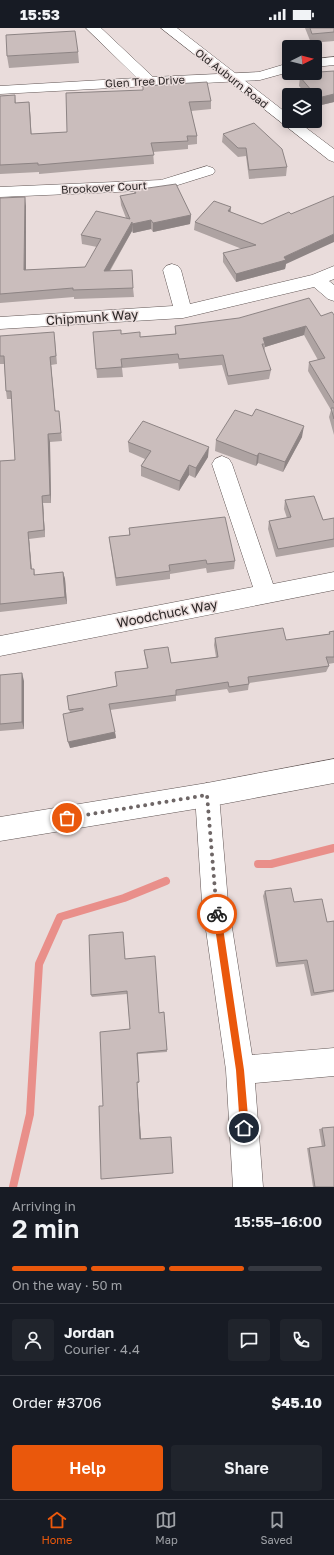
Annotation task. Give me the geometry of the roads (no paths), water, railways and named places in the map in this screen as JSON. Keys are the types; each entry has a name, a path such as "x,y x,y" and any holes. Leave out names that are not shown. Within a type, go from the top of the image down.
{"street":[{"path":"93,28 148,81"},
{"name":"Old Auburn Road","path":"168,28 180,34 231,76 334,156"},
{"path":"322,62 334,61"},
{"name":"Glen Tree Drive","path":"0,90 231,76 260,76 282,69"},
{"name":"Brookover Court","path":"0,192 162,185 206,170"},
{"path":"172,270 184,312"},
{"name":"Chipmunk Way","path":"0,323 184,312 317,280 334,272"},
{"path":"317,280 334,295"},
{"path":"222,464 266,594"},
{"name":"Woodchuck Way","path":"0,646 334,581"},
{"path":"0,829 207,795 334,771"},
{"path":"207,795 215,902 240,1070 248,1187"},
{"path":"240,1070 334,1062"}],"waterway":[{"path":"258,864 271,864 334,848"},
{"path":"13,1187 30,1114 39,964 60,917 124,898 166,881"}]}
